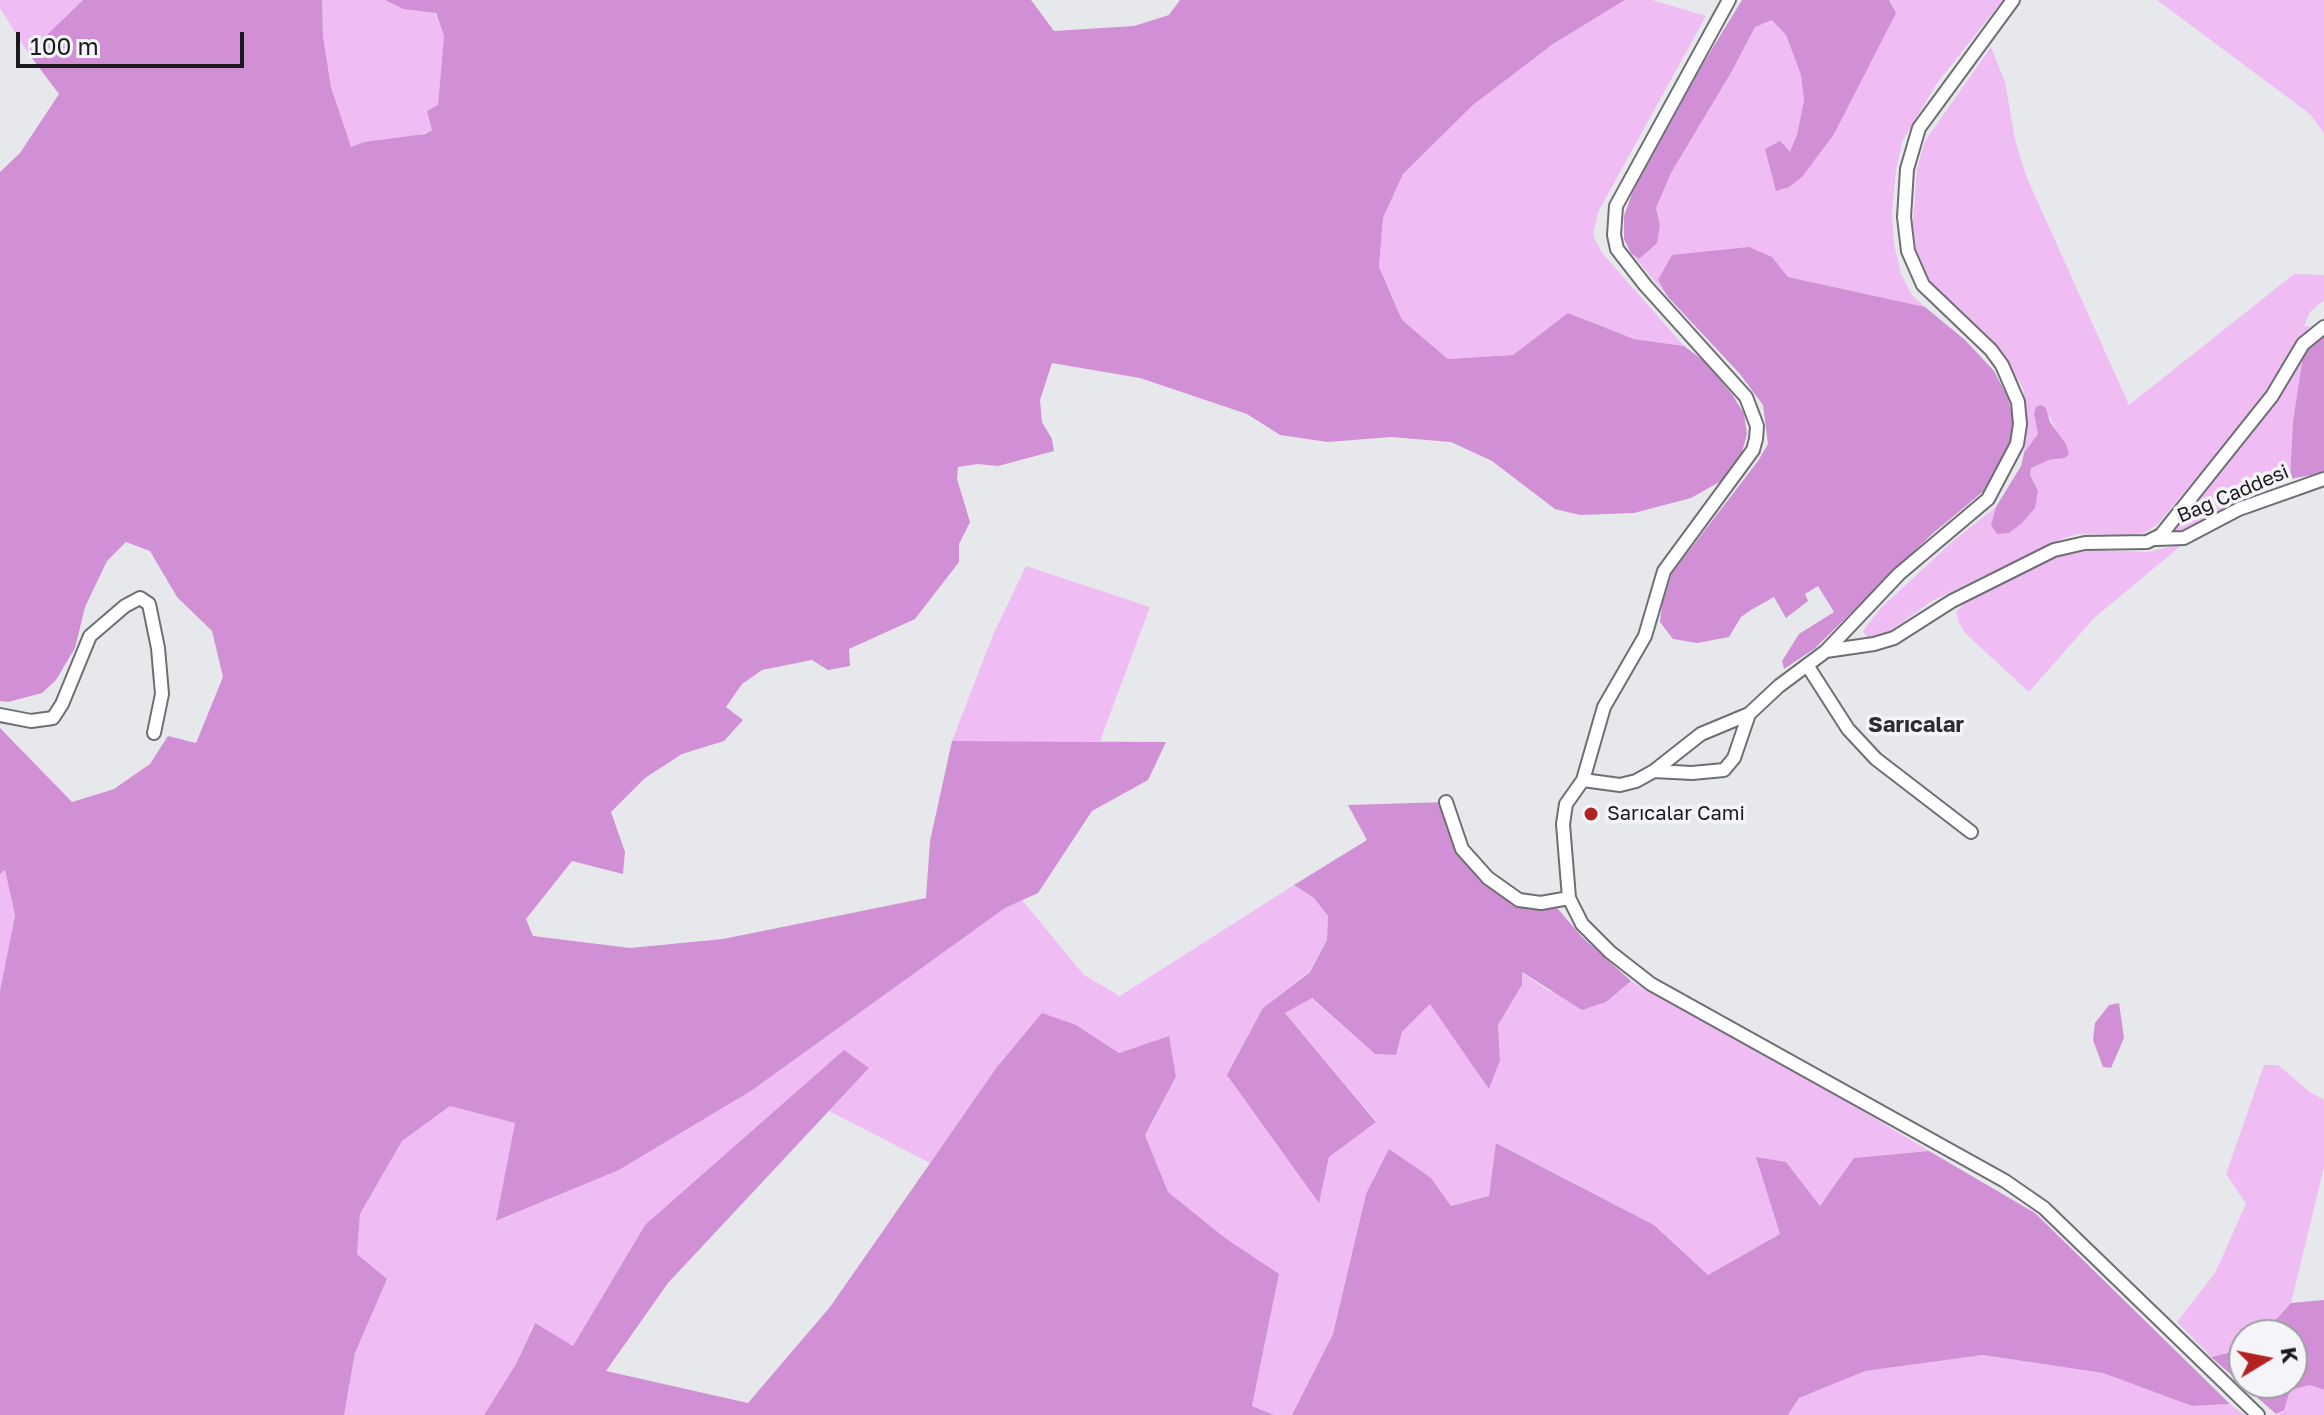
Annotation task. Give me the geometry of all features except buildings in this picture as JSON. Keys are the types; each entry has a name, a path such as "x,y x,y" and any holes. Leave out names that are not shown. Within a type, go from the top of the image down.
{"street":[{"path":"1729,0 1616,206 1613,219 1617,249 1746,397 1757,426 1756,439 1753,450 1664,571 1645,636 1604,707 1583,780 1566,804 1563,813 1569,898 1575,915 1590,934 1651,984 2005,1181 2044,1208 2258,1415"},
{"path":"1583,780 1628,784 1654,771 1701,734 1749,714 1779,686 1826,651 1899,574 1988,499 2017,444 2020,424 2018,402 2002,365 1991,350 1923,285 1908,251 1904,217 1907,169 1919,128 2013,0"},
{"path":"2156,539 2272,396 2303,344 2324,327"},
{"name":"Bağ Caddesi","path":"1826,651 1894,638 1952,601 2054,550 2085,543 2130,544 2184,538 2239,509 2324,479"},
{"path":"0,715 31,721 53,718 62,704 90,636 125,606 140,598 149,604 158,648 162,694 154,733"},
{"path":"1807,665 1848,729 1876,759 1971,832"},
{"path":"1654,771 1692,773 1724,770 1734,758 1749,714"},
{"path":"1446,802 1462,849 1488,878 1519,900 1541,903 1569,898"}],"shaded area":[{"path":"0,0 83,0 28,53 0,8"},
{"path":"83,0 322,0 323,36 331,87 351,147 364,142 425,134 432,130 427,111 438,105 444,36 436,13 403,9 385,0 1031,0 1054,31 1134,26 1169,15 1180,0 1625,0 1553,44 1473,105 1403,174 1383,218 1379,267 1402,320 1448,359 1513,355 1568,313 1634,339 1684,346 1704,361 1732,394 1744,414 1747,434 1742,452 1723,480 1691,498 1634,513 1580,515 1555,509 1492,461 1451,442 1391,437 1328,442 1280,435 1247,414 1140,378 1052,363 1040,400 1042,422 1052,439 1054,451 998,466 978,464 958,467 957,479 970,522 959,544 959,562 915,619 849,649 850,666 828,670 812,660 762,670 742,684 726,707 743,720 724,741 682,754 645,778 611,812 625,852 623,874 572,861 526,919 533,936 630,948 723,939 926,898 930,841 952,741 1166,742 1148,780 1092,811 1038,893 1005,908 751,1091 619,1170 496,1221 515,1123 450,1106 402,1141 360,1214 357,1254 387,1279 355,1353 344,1415 0,1415 0,991 15,915 5,870 0,874 0,728 72,802 114,789 150,764 168,736 196,743 223,677 212,631 177,597 150,551 126,542 107,561 85,607 75,648 56,680 42,693 8,702 0,701 0,172 20,153 59,94 28,53"},
{"path":"322,0 385,0 403,9 435,13 444,36 438,105 432,130 416,136 350,147 331,87 323,36"},
{"path":"1625,0 1652,0 1706,16 1598,212 1593,235 1602,253 1684,346 1634,339 1568,313 1513,355 1448,359 1402,320 1379,267 1383,218 1403,174 1473,105 1553,44"},
{"path":"1742,0 1889,0 1896,13 1834,134 1802,177 1789,187 1776,191 1765,149 1780,141 1790,152 1804,100 1801,75 1786,35 1772,20 1755,27 1671,173 1656,208 1660,225 1657,243 1639,259 1631,253 1624,239 1624,216 1633,191 1701,67"},
{"path":"1889,0 2003,0 1937,83 1902,142 1892,213 1894,244 1901,274 1912,295 1925,307 1788,277 1772,257 1658,280 1668,297 1631,253 1639,258 1660,225 1656,208 1671,173 1755,27 1772,19 1786,35 1801,74 1804,100 1797,135 1776,190 1896,13"},
{"path":"2157,0 2324,0 2324,133 2310,114"},
{"path":"1991,47 2005,82 2015,140 2027,178 2129,405 2294,274 2324,275 2324,300 2310,312 2304,326 2310,326 2264,396 2157,525 2144,533 2077,534 2059,540 1932,601 1883,636 1867,637 1863,631 1879,610 1953,541 1996,507 1991,525 2030,475 2031,468 2049,460 2058,460 2057,432 2046,409 2034,414 2038,434 2024,453 2027,415 2023,388 2000,354 1932,287 1922,270 1916,248 1913,222 1917,168 1925,141"},
{"path":"1749,247 1772,257 1788,277 1925,307 1965,340 1994,371 2014,419 2003,460 1985,490 1932,534 1814,649 1784,669 1782,661 1799,634 1834,612 1818,586 1805,594 1808,601 1786,618 1774,597 1751,610 1741,617 1729,637 1697,643 1673,639 1660,622 1672,573 1768,444 1763,405 1740,374 1668,297 1658,280 1672,255"},
{"path":"2324,334 2324,473 2290,479 2293,421 2303,356 2308,346"},
{"path":"2303,356 2293,421 2290,479 2183,533 2177,533 2175,529 2275,400"},
{"path":"2041,405 2046,408 2050,422 2066,444 2069,454 2031,468 2030,475 2038,491 2035,508 2009,533 1997,534 1991,525 1996,507 2021,466 2024,453 2038,434 2034,414 2036,407"},
{"path":"2183,544 2094,618 2029,692 1966,634 1959,623 1956,612 1963,605 2032,567 2059,556 2095,550 2147,552"},
{"path":"1026,566 1150,607 1100,741 952,741 993,635"},
{"path":"1446,802 1456,835 1512,896 1552,902 1582,937 1631,981 1606,1002 1582,1010 1522,972 1522,985 1498,1025 1500,1060 1489,1089 1430,1004 1402,1032 1396,1055 1375,1054 1312,998 1285,1013 1376,1122 1329,1157 1319,1203 1227,1075 1263,1008 1310,972 1327,940 1328,916 1314,898 1294,885 1367,840 1348,805"},
{"path":"5,870 15,915 0,991 0,874"},
{"path":"1294,885 1314,898 1328,916 1327,940 1310,971 1263,1008 1319,1202 1329,1157 1376,1121 1285,1013 1311,998 1375,1054 1396,1055 1402,1032 1430,1004 1500,1060 1498,1025 1522,985 1521,972 1549,991 1606,1002 1631,981 1929,1151 1855,1158 1820,1207 1786,1162 1757,1158 1780,1234 1708,1275 1654,1225 1497,1143 1489,1196 1451,1206 1431,1178 1366,1194 1333,1334 1292,1415 1274,1415 1252,1406 1279,1274 1225,1239 1168,1192 1145,1135 1176,1078 1169,1036 1119,1053 1076,1025 1005,1057 930,1163 829,1111 869,1068 645,1225 573,1346 534,1323 516,1364 484,1415 344,1415 355,1353 387,1279 357,1254 360,1214 402,1141 450,1106 515,1123 497,1221 619,1170 751,1091 1005,908 1022,900 1084,975 1120,996"},
{"path":"2119,1003 2124,1038 2111,1068 2103,1067 2093,1040 2095,1023 2109,1005"},
{"path":"1042,1013 1076,1025 1119,1053 1169,1036 1176,1077 1145,1135 1168,1192 1225,1238 1279,1274 1252,1406 1274,1415 484,1415 516,1364 535,1323 573,1346 645,1225 844,1050 869,1068 668,1283 606,1371 748,1403 830,1307 997,1067"},
{"path":"2264,1065 2278,1065 2324,1100 2324,1167 2291,1303 2276,1319 2228,1319 2228,1353 2211,1357 2177,1322 2215,1273 2246,1204 2226,1174"},
{"path":"1496,1143 1654,1225 1708,1275 1780,1234 1756,1157 1786,1162 1820,1206 1854,1158 1929,1151 2035,1213 2230,1404 2192,1406 2103,1373 1983,1355 1865,1371 1799,1398 1788,1415 1292,1415 1333,1334 1366,1194 1389,1149 1431,1178 1451,1206 1489,1196"},
{"path":"2324,1300 2324,1390 2308,1386 2308,1319 2276,1319 2291,1303"},
{"path":"2228,1353 2228,1372 2211,1357"},
{"path":"1983,1355 2103,1373 2192,1406 2230,1404 2244,1415 1788,1415 1799,1398 1865,1371"},
{"path":"2308,1385 2324,1390 2324,1415 2277,1415 2284,1410 2287,1399 2308,1399"},
{"path":"2259,1399 2287,1399 2284,1410 2276,1414"}],"place":[{"name":"Sarıcalar Cami","path":"1591,814"}],"district":[{"name":"Sarıcalar","path":"1916,725"}]}
